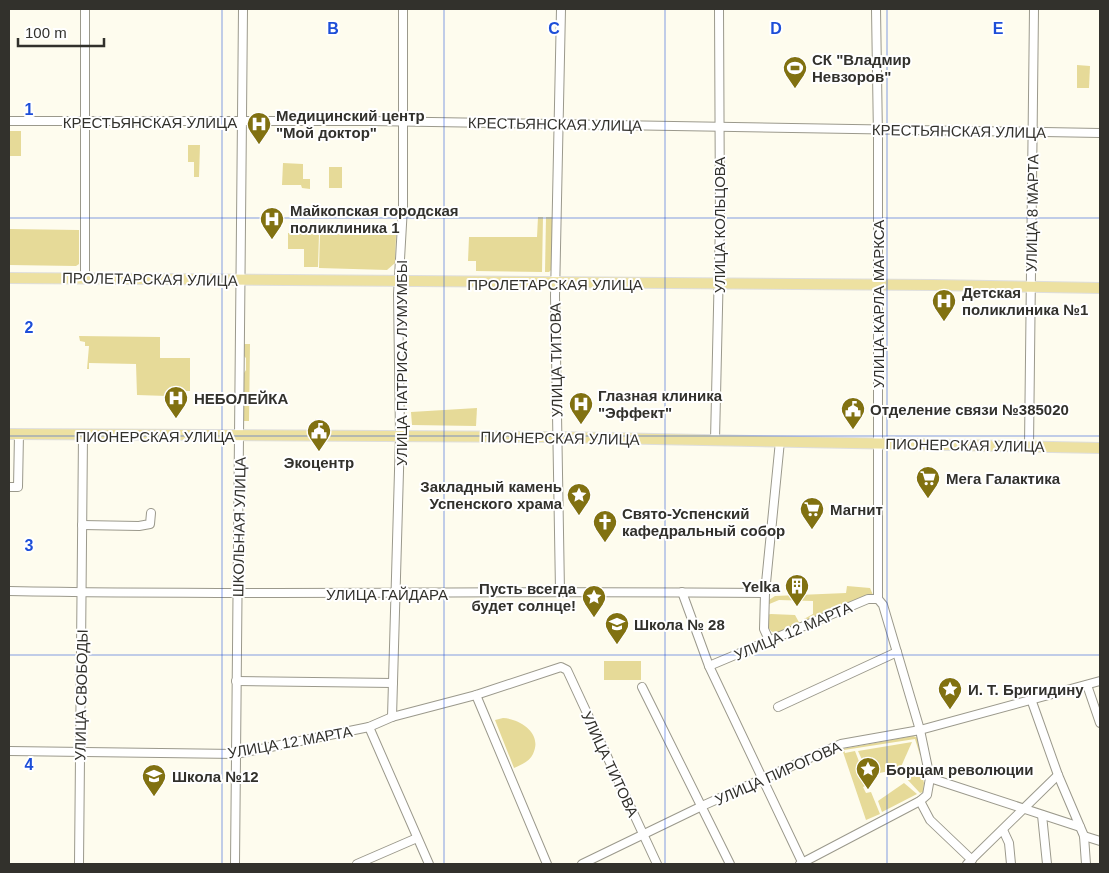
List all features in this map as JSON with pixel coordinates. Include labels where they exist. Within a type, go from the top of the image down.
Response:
[{"type":"main road","name":"ПРОЛЕТАРСКАЯ УЛИЦА","points":[[9,278],[1100,288]]},
{"type":"main road","name":"ПИОНЕРСКАЯ УЛИЦА","points":[[14,434],[557,437],[1100,448]]},
{"type":"street","points":[[85,9],[85,278]]},
{"type":"street","name":"ШКОЛЬНАЯ УЛИЦА","points":[[235,864],[243,9]]},
{"type":"street","name":"УЛИЦА ПАТРИСА ЛУМУМБЫ","points":[[392,717],[400,436],[398,294],[401,282],[403,9]]},
{"type":"street","name":"УЛИЦА ТИТОВА","points":[[560,590],[555,284],[561,9]]},
{"type":"street","name":"УЛИЦА КОЛЬЦОВА","points":[[715,440],[718,285],[718,9]]},
{"type":"street","name":"УЛИЦА КАРЛА МАРКСА","points":[[876,9],[878,129],[878,599]]},
{"type":"street","name":"УЛИЦА 8 МАРТА","points":[[1029,446],[1034,9]]},
{"type":"street","name":"КРЕСТЬЯНСКАЯ УЛИЦА","points":[[9,121],[719,125],[1100,133]]},
{"type":"street","name":"ПИОНЕРСКАЯ УЛИЦА","points":[[9,487],[18,487],[14,434]]},
{"type":"street","name":"УЛИЦА СВОБОДЫ","points":[[79,864],[83,435]]},
{"type":"street","points":[[770,642],[764,629],[765,593],[780,441]]},
{"type":"street","points":[[82,525],[139,526],[150,524],[151,513]]},
{"type":"street","name":"УЛИЦА ГАЙДАРА","points":[[9,591],[238,595],[560,590],[765,593]]},
{"type":"street","points":[[682,592],[709,666],[802,864],[920,802],[927,795],[930,778],[920,730],[883,605],[878,599]]},
{"type":"street","name":"УЛИЦА 12 МАРТА","points":[[709,666],[770,642],[868,599],[878,599]]},
{"type":"street","points":[[778,707],[897,652]]},
{"type":"street","name":"УЛИЦА ТИТОВА","points":[[561,667],[567,670],[658,864]]},
{"type":"street","name":"УЛИЦА 12 МАРТА","points":[[9,751],[236,754],[369,727],[392,717],[476,695],[561,667]]},
{"type":"street","points":[[236,681],[393,683]]},
{"type":"street","name":"УЛИЦА ПИРОГОВА","points":[[582,864],[702,806],[841,744],[920,730],[1100,681]]},
{"type":"street","points":[[1087,685],[1100,723]]},
{"type":"street","points":[[642,687],[730,864]]},
{"type":"street","points":[[476,695],[547,864]]},
{"type":"street","points":[[1031,700],[1058,774],[1084,836],[1086,864]]},
{"type":"street","points":[[369,727],[429,864]]},
{"type":"street","points":[[920,802],[930,820],[969,862],[1058,774]]},
{"type":"street","points":[[930,778],[1080,827]]},
{"type":"street","points":[[1042,815],[1047,864]]},
{"type":"street","points":[[1003,830],[1008,843],[1011,864]]},
{"type":"street","points":[[1084,836],[1100,841]]},
{"type":"street","points":[[357,864],[417,838]]},
{"type":"shaded area","points":[[1077,65],[1090,66],[1089,88],[1077,88]]},
{"type":"shaded area","points":[[9,131],[21,131],[21,156],[9,156]]},
{"type":"shaded area","points":[[188,145],[200,145],[199,177],[194,177],[194,162],[188,162]]},
{"type":"shaded area","points":[[283,163],[303,164],[303,179],[310,179],[310,189],[302,188],[301,185],[282,185]]},
{"type":"shaded area","points":[[329,167],[342,167],[342,188],[329,188]]},
{"type":"shaded area","points":[[538,217],[543,217],[542,272],[476,271],[476,261],[468,261],[469,237],[537,237]]},
{"type":"shaded area","points":[[546,217],[553,217],[552,269],[549,272],[545,272]]},
{"type":"shaded area","points":[[9,229],[79,230],[79,264],[76,266],[9,265]]},
{"type":"shaded area","points":[[288,233],[319,234],[318,267],[304,267],[304,249],[288,249]]},
{"type":"shaded area","points":[[320,234],[396,235],[395,263],[387,270],[319,268]]},
{"type":"shaded area","points":[[79,336],[160,337],[160,358],[190,358],[190,391],[167,391],[167,396],[137,395],[136,364],[89,363],[89,369],[87,369],[89,346],[85,346],[85,342],[80,341]]},
{"type":"shaded area","points":[[244,344],[250,344],[249,421],[244,421],[244,373],[246,370],[246,358],[243,355]]},
{"type":"shaded area","points":[[477,408],[476,426],[412,425],[411,412]]},
{"type":"shaded area","points":[[847,586],[870,588],[873,595],[806,623],[804,619],[813,614],[813,601],[779,600],[767,605],[769,600],[775,596],[846,593]]},
{"type":"shaded area","points":[[766,615],[795,615],[801,626],[783,633],[773,632],[767,624]]},
{"type":"shaded area","points":[[604,661],[641,661],[641,680],[604,680]]},
{"type":"shaded area","points":[[503,718],[523,724],[528,728],[535,740],[533,754],[530,759],[514,768],[495,720]]},
{"type":"shaded area","points":[[913,736],[919,738],[920,755],[915,739],[844,750],[845,753],[855,751],[868,785],[863,787],[866,793],[871,792],[880,814],[866,820],[842,749]]},
{"type":"shaded area","points":[[912,742],[900,769],[869,775],[858,751]]},
{"type":"shaded area","points":[[921,771],[924,783],[923,792],[920,793],[905,777]]},
{"type":"shaded area","points":[[904,783],[917,794],[882,812],[878,801]]},
{"type":"place","name":"СК \"Владмир Невзоров\"","points":[[795,89]]},
{"type":"place","name":"Медицинский центр \"Мой доктор\"","points":[[259,145]]},
{"type":"place","name":"Майкопская городская поликлиника 1","points":[[272,240]]},
{"type":"place","name":"Детская поликлиника №1","points":[[944,322]]},
{"type":"place","name":"НЕБОЛЕЙКА","points":[[176,419]]},
{"type":"place","name":"Глазная клиника \"Эффект\"","points":[[581,425]]},
{"type":"place","name":"Отделение связи №385020","points":[[853,430]]},
{"type":"place","name":"Экоцентр","points":[[319,452]]},
{"type":"place","name":"Мега Галактика","points":[[928,499]]},
{"type":"place","name":"Закладный камень Успенского храма","points":[[579,516]]},
{"type":"place","name":"Магнит","points":[[812,530]]},
{"type":"place","name":"Свято-Успенский кафедральный собор","points":[[605,543]]},
{"type":"place","name":"Yelka","points":[[797,607]]},
{"type":"place","name":"Пусть всегда будет солнце!","points":[[594,618]]},
{"type":"place","name":"Школа № 28","points":[[617,645]]},
{"type":"place","name":"И. Т. Бригидину","points":[[950,710]]},
{"type":"place","name":"Борцам революции","points":[[868,790]]},
{"type":"place","name":"Школа №12","points":[[154,797]]}]
